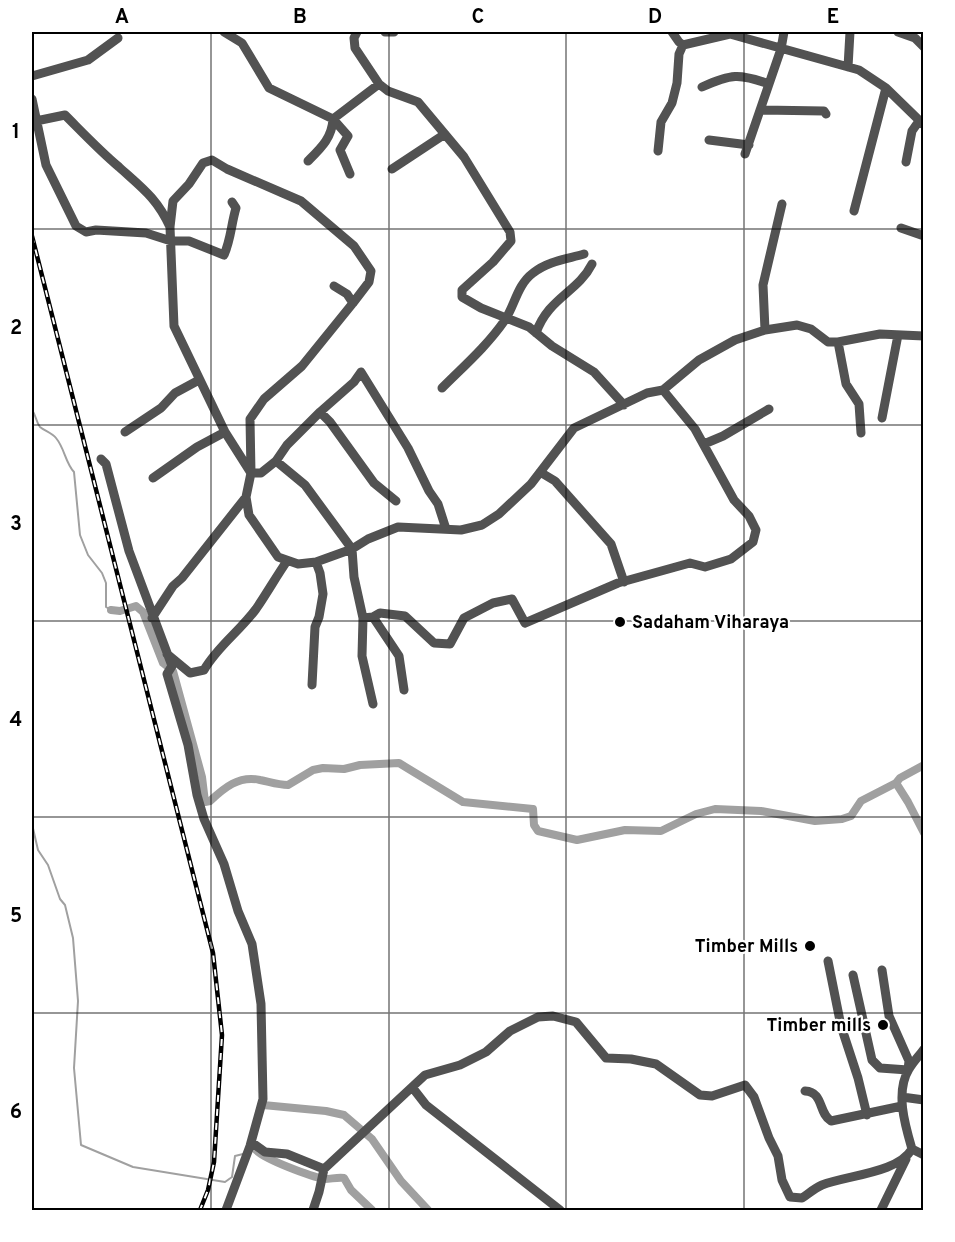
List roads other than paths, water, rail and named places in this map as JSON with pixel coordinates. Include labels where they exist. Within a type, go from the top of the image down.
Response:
[{"type":"street","points":[[224,32],[242,43],[269,88],[333,119],[348,136],[340,150],[351,174]]},
{"type":"street","points":[[357,32],[354,38],[355,48],[379,84],[388,91],[418,102],[464,157],[510,232],[511,241],[493,262],[462,290],[462,297],[481,308],[529,327],[552,346],[594,372],[624,405]]},
{"type":"street","points":[[385,32],[394,32]]},
{"type":"street","points":[[672,32],[683,45]]},
{"type":"street","points":[[709,140],[747,150],[781,49],[784,32]]},
{"type":"street","points":[[848,67],[850,32]]},
{"type":"street","points":[[897,32],[915,38],[924,47]]},
{"type":"street","points":[[658,152],[661,122],[672,103],[677,83],[678,54],[683,45],[730,34],[859,70],[886,88],[921,123],[912,131],[906,162]]},
{"type":"street","points":[[32,76],[88,60],[118,38]]},
{"type":"street","points":[[702,87],[727,76],[752,77],[769,84]]},
{"type":"street","points":[[308,161],[325,144],[332,130],[333,119],[379,84]]},
{"type":"street","points":[[854,211],[886,88]]},
{"type":"street","points":[[32,99],[46,165],[76,226],[86,232],[96,230],[146,233],[171,241],[189,241],[224,255],[232,238],[232,222],[236,208],[232,202]]},
{"type":"street","points":[[760,110],[824,111],[826,114]]},
{"type":"street","points":[[36,121],[65,115],[118,167],[144,187],[161,208],[170,227]]},
{"type":"street","points":[[392,169],[445,134]]},
{"type":"street","points":[[250,473],[225,432],[174,326],[170,227],[173,201],[203,164],[212,160],[227,169],[301,201],[354,246],[371,270],[369,282],[302,366],[264,399],[250,419],[250,473],[246,497],[249,515],[278,557],[298,564],[316,562],[352,549],[368,539],[398,527],[461,530],[482,525],[499,514],[531,484],[574,428],[647,393],[663,390],[699,360],[735,340],[765,330],[796,325],[811,329],[828,342],[880,334],[924,336]]},
{"type":"street","points":[[765,330],[763,285],[782,204]]},
{"type":"street","points":[[901,228],[924,236]]},
{"type":"street","points":[[442,388],[484,346],[506,318],[519,288],[532,273],[550,263],[584,254]]},
{"type":"street","points":[[536,333],[541,319],[556,300],[587,274],[592,264]]},
{"type":"street","points":[[334,286],[347,294],[353,303]]},
{"type":"street","points":[[882,418],[898,335]]},
{"type":"street","points":[[838,342],[846,384],[859,404],[861,433]]},
{"type":"street","points":[[250,473],[261,473],[276,461],[287,445],[354,382],[361,372],[408,448],[438,504],[446,529]]},
{"type":"street","points":[[124,432],[160,408],[175,393],[199,380]]},
{"type":"street","points":[[368,618],[380,613],[405,616],[434,643],[450,644],[464,618],[493,603],[512,599],[525,623],[621,582],[690,563],[705,567],[731,559],[753,542],[756,530],[749,516],[734,500],[695,429],[663,390]]},
{"type":"street","points":[[704,444],[723,436],[769,409]]},
{"type":"street","points":[[320,412],[330,422],[374,483],[396,501]]},
{"type":"street","points":[[153,478],[197,447],[225,432]]},
{"type":"street","points":[[101,459],[106,464],[129,551],[166,654],[204,819],[224,864],[238,911],[252,944],[261,1004],[263,1100],[246,1159],[226,1210]]},
{"type":"street","points":[[276,461],[305,485],[352,549],[354,577],[368,618],[399,656],[404,690]]},
{"type":"street","points":[[540,471],[555,481],[611,544],[621,582]]},
{"type":"street","points":[[152,618],[173,586],[182,578],[246,497]]},
{"type":"street","points":[[166,654],[190,673],[204,670],[213,655],[255,609],[287,561]]},
{"type":"street","points":[[312,685],[315,627],[323,594],[316,562]]},
{"type":"street","points":[[368,618],[362,656],[373,704]]},
{"type":"street","points":[[828,961],[840,1026],[858,1078],[867,1115]]},
{"type":"street","points":[[882,970],[889,1016],[909,1061],[902,1101],[903,1116],[912,1149],[885,1209]]},
{"type":"street","points":[[853,975],[872,1060],[880,1068],[908,1070]]},
{"type":"street","points":[[313,1210],[324,1168],[425,1075],[460,1065],[486,1052],[510,1030],[538,1017],[552,1016],[576,1022],[606,1058],[632,1059],[656,1064],[700,1095],[712,1096],[745,1085],[754,1097],[768,1138],[778,1156],[782,1180],[790,1197],[802,1198],[821,1185],[855,1177],[906,1159]]},
{"type":"street","points":[[908,1070],[924,1049]]},
{"type":"street","points":[[412,1087],[426,1105],[560,1210]]},
{"type":"street","points":[[805,1091],[812,1091],[818,1096],[826,1118],[831,1121],[867,1115],[902,1101],[924,1100]]},
{"type":"street","points":[[251,1144],[265,1152],[287,1154],[324,1168]]},
{"type":"street","points":[[912,1149],[924,1155]]},
{"type":"waterway","points":[[32,410],[40,427],[59,442],[74,472],[80,535],[88,555],[102,573],[106,583],[106,607],[111,610]]},
{"type":"waterway","points":[[111,610],[120,611],[136,606],[143,612],[163,663],[173,671],[202,777],[205,802],[210,801],[232,784],[245,779],[288,785],[313,770],[323,768],[344,769],[360,765],[399,763],[463,802],[533,809],[534,825],[538,831],[577,840],[625,830],[661,831],[696,814],[715,809],[761,811],[815,821],[842,819],[851,816],[861,801],[896,783],[924,833]]},
{"type":"waterway","points":[[896,783],[900,778],[924,765]]},
{"type":"waterway","points":[[32,824],[38,850],[48,865],[60,899],[65,905],[73,938],[78,1001],[74,1068],[81,1145],[133,1167],[225,1182],[232,1177],[235,1156],[243,1154]]},
{"type":"waterway","points":[[263,1105],[344,1115],[372,1139],[401,1181],[428,1210]]},
{"type":"waterway","points":[[255,1149],[277,1162],[310,1175],[325,1179],[344,1178],[351,1190],[372,1210]]},
{"type":"railway","points":[[32,236],[213,953],[222,1035],[214,1162],[208,1190],[200,1210]]},
{"type":"place","name":"Sadaham Viharaya","points":[[620,622]]},
{"type":"place","name":"Timber Mills","points":[[810,946]]},
{"type":"place","name":"Timber mills","points":[[883,1025]]}]
